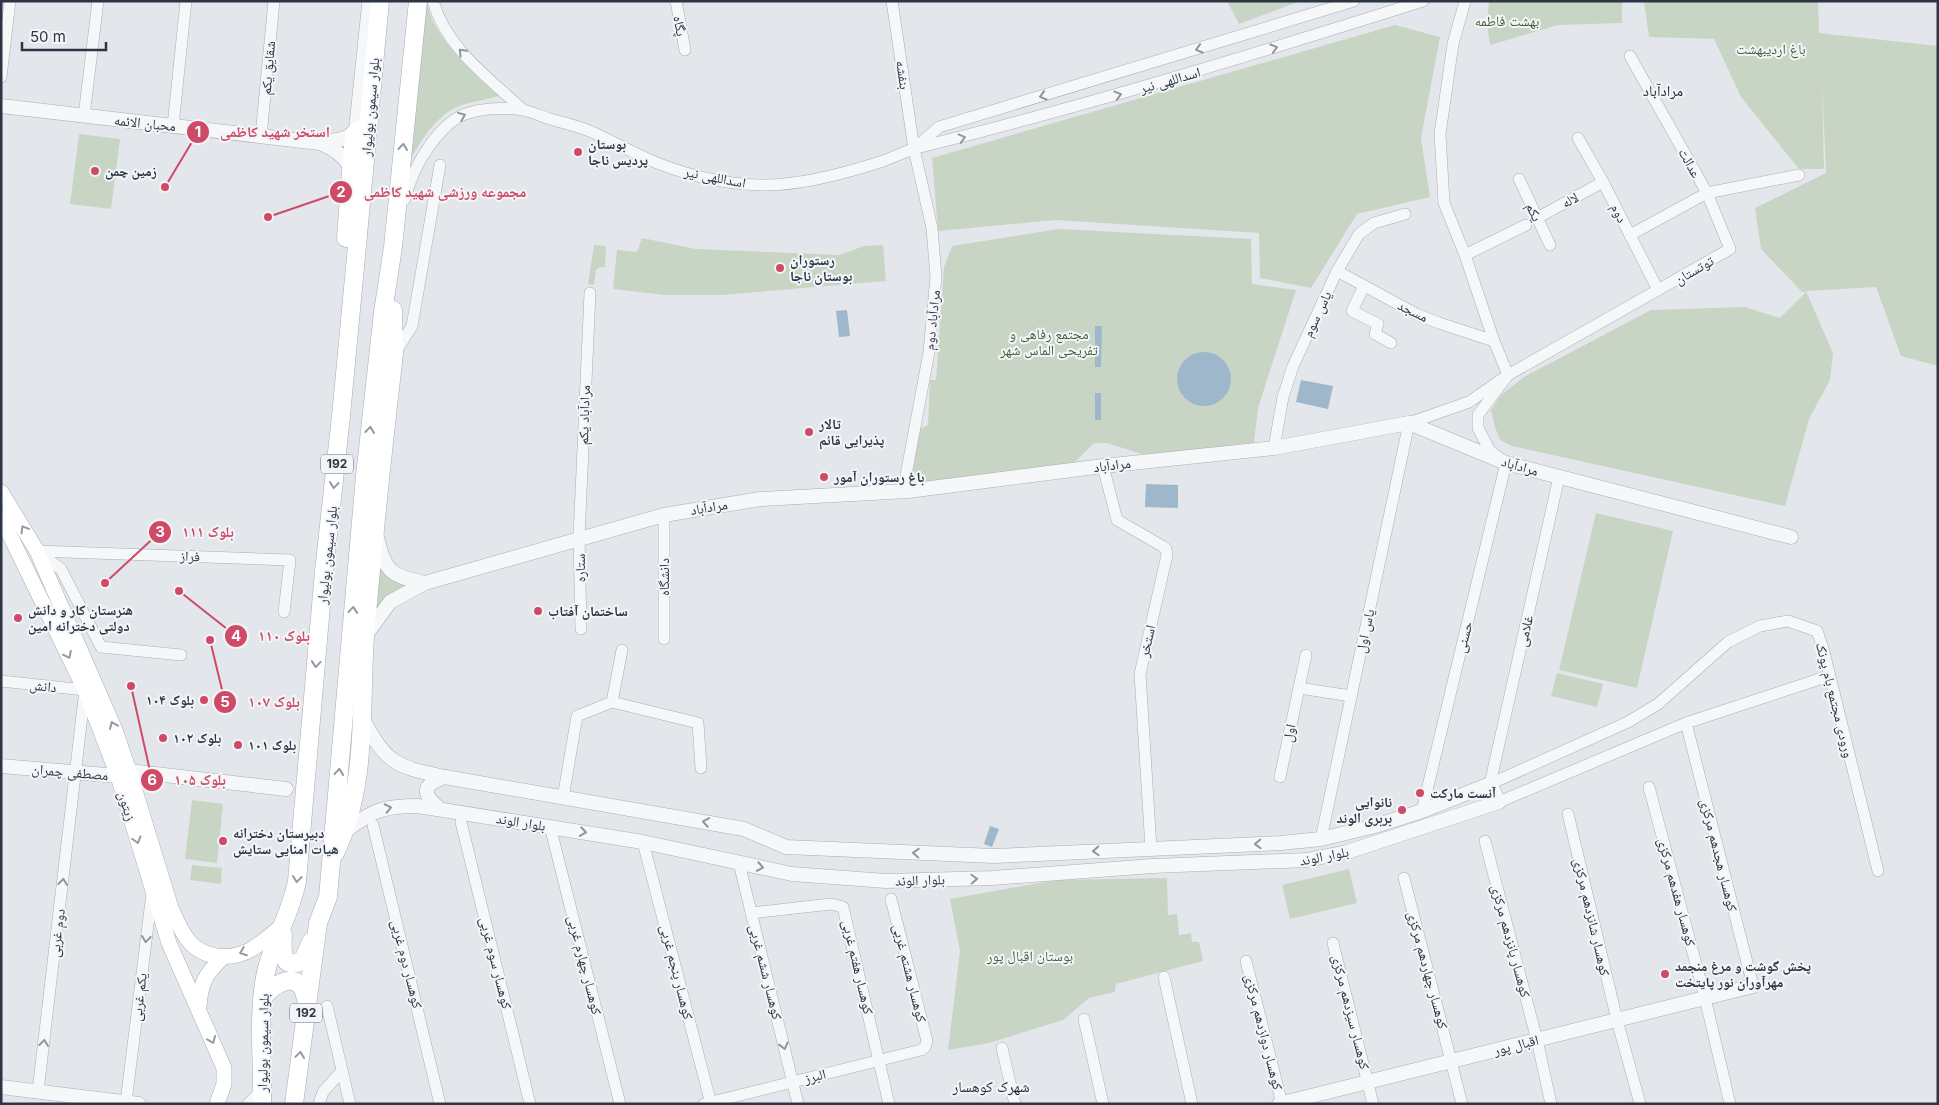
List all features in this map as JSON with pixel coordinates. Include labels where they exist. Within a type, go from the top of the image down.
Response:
[{"type":"main road","name":"بلوار سیمون بولیوار","points":[[258,1100],[261,1023],[266,972],[295,895],[297,881],[324,571],[341,416],[380,1]]},
{"type":"main road","name":"192","points":[[294,1104],[318,923],[328,897],[366,468],[393,247],[418,1]]},
{"type":"main road","points":[[341,416],[336,356],[354,134],[369,124]]},
{"type":"main road","points":[[331,863],[346,831],[358,781],[366,635],[394,354],[393,247]]},
{"type":"main road","name":"زیتون","points":[[1,492],[37,551],[115,730],[152,891],[169,943],[224,1068],[224,1084],[217,1104]]},
{"type":"main road","name":"زیتون","points":[[1,517],[124,774],[178,925],[188,941],[203,952],[222,958]]},
{"type":"main road","points":[[284,925],[282,953],[287,960],[295,963],[304,960],[318,923]]},
{"type":"main road","points":[[198,1008],[200,989],[204,978],[222,958],[238,955],[252,949],[284,925]]},
{"type":"main road","points":[[264,996],[272,986],[281,982],[297,983],[302,988],[307,1006]]},
{"type":"street","points":[[1,77],[10,1]]},
{"type":"street","points":[[84,116],[98,1]]},
{"type":"street","points":[[173,126],[186,1]]},
{"type":"street","name":"شقایق یکم","points":[[261,136],[274,1]]},
{"type":"street","points":[[354,134],[368,1]]},
{"type":"street","name":"اسداللهی نیر","points":[[434,1],[444,28],[457,47],[523,110]]},
{"type":"street","name":"پگاه","points":[[676,1],[684,50]]},
{"type":"street","name":"بنفشه","points":[[892,1],[914,149]]},
{"type":"street","name":"اسداللهی نیر","points":[[914,149],[939,127],[1354,1]]},
{"type":"street","name":"اسداللهی نیر","points":[[393,247],[410,177],[423,154],[444,127],[473,112],[500,109],[523,110],[588,130],[674,169],[722,182],[741,184],[781,183],[841,173],[914,149],[941,144],[1099,100],[1242,58],[1423,1]]},
{"type":"street","points":[[1465,1],[1453,44],[1440,134],[1444,203],[1465,254],[1494,341],[1508,375]]},
{"type":"street","name":"عدالت","points":[[1630,56],[1707,193],[1630,235]]},
{"type":"street","name":"محبان الائمه","points":[[1,106],[320,143],[342,139],[354,134]]},
{"type":"street","name":"دوم","points":[[1578,138],[1603,182],[1658,290]]},
{"type":"street","name":"محبان الائمه","points":[[320,143],[338,152],[347,161],[351,169]]},
{"type":"street","name":"مرادآباد دوم","points":[[903,491],[929,352],[936,277],[932,228],[914,149]]},
{"type":"street","points":[[394,354],[412,326],[440,165]]},
{"type":"street","points":[[1707,193],[1799,175]]},
{"type":"street","name":"یکم","points":[[1519,179],[1550,245]]},
{"type":"street","name":"لاله","points":[[1537,218],[1603,182]]},
{"type":"street","name":"توتستان","points":[[1508,375],[1730,249],[1707,193]]},
{"type":"street","name":"یاس سوم","points":[[1274,448],[1283,397],[1292,366],[1336,271],[1359,234],[1374,223],[1405,214]]},
{"type":"street","points":[[1465,254],[1526,224]]},
{"type":"street","name":"مسجد","points":[[1336,271],[1432,320],[1494,341]]},
{"type":"street","points":[[1364,286],[1352,311],[1378,324],[1375,334],[1391,343]]},
{"type":"street","name":"مرادآباد یکم","points":[[579,538],[590,293]]},
{"type":"street","points":[[1409,423],[1468,402],[1508,375]]},
{"type":"street","points":[[1506,463],[1490,451],[1478,428],[1478,415],[1508,375]]},
{"type":"street","name":"مرادآباد","points":[[366,635],[390,602],[425,583],[664,515],[760,499],[903,491],[1103,466],[1274,448],[1409,423],[1506,463],[1791,536]]},
{"type":"street","name":"یاس اول","points":[[1321,839],[1409,423]]},
{"type":"street","name":"حسنی","points":[[1422,811],[1506,463]]},
{"type":"street","name":"استخر","points":[[1103,466],[1117,520],[1162,546],[1166,549],[1167,555],[1140,674],[1151,848]]},
{"type":"street","name":"غلامی","points":[[1490,784],[1559,477]]},
{"type":"street","name":"دانشگاه","points":[[664,515],[664,639]]},
{"type":"street","points":[[375,531],[382,556],[390,570],[399,577],[425,583]]},
{"type":"street","name":"ستاره","points":[[579,538],[581,629]]},
{"type":"street","points":[[37,551],[61,569],[100,647],[181,655]]},
{"type":"street","name":"فراز","points":[[37,551],[290,560],[284,612]]},
{"type":"street","name":"ورودی مجتمع بام پونک","points":[[1490,784],[1628,722],[1658,704],[1728,642],[1760,626],[1788,621],[1817,631],[1830,676],[1878,871]]},
{"type":"street","points":[[612,702],[622,650]]},
{"type":"street","name":"اول","points":[[1280,777],[1306,655]]},
{"type":"street","points":[[1490,784],[1499,802],[1686,723],[1830,676]]},
{"type":"street","name":"دانش","points":[[1,681],[85,690]]},
{"type":"street","points":[[1299,688],[1351,696]]},
{"type":"street","name":"دوم غربی","points":[[38,1091],[85,690]]},
{"type":"street","points":[[563,798],[577,716],[612,702],[698,723],[701,768]]},
{"type":"street","name":"بلوار الوند","points":[[361,716],[375,742],[387,756],[398,764],[411,769],[445,777],[744,829],[786,847],[994,856],[1281,843],[1321,839],[1375,826],[1422,811],[1490,784]]},
{"type":"street","name":"کوهسار هجدهم مرکزی","points":[[1686,723],[1753,986]]},
{"type":"street","name":"مصطفی چمران","points":[[1,766],[76,774],[124,774],[286,789]]},
{"type":"street","points":[[440,808],[428,798],[426,793],[427,787],[434,781],[445,777]]},
{"type":"street","name":"کوهسار هفدهم مرکزی","points":[[1649,786],[1706,998],[1730,1104]]},
{"type":"street","name":"بلوار الوند","points":[[346,831],[364,816],[387,808],[400,806],[440,808],[643,842],[792,874],[886,882],[992,878],[1153,866],[1282,863],[1307,860],[1348,852],[1499,802]]},
{"type":"street","name":"کوهسار شانزدهم مرکزی","points":[[1568,814],[1617,1020],[1640,1104]]},
{"type":"street","name":"کوهسار سوم غربی","points":[[461,822],[530,1104]]},
{"type":"street","name":"کوهسار دوم غربی","points":[[373,825],[440,1104]]},
{"type":"street","name":"کوهسار چهارم غربی","points":[[550,826],[620,1104]]},
{"type":"street","name":"کوهسار پانزدهم مرکزی","points":[[1485,841],[1537,1040],[1551,1104]]},
{"type":"street","name":"کوهسار پنجم غربی","points":[[643,842],[709,1103]]},
{"type":"street","points":[[1281,843],[1282,863]]},
{"type":"street","name":"کوهسار ششم غربی","points":[[739,863],[798,1104]]},
{"type":"street","name":"کوهسار چهاردهم مرکزی","points":[[1404,878],[1462,1104]]},
{"type":"street","name":"یکم غربی","points":[[132,1103],[152,891]]},
{"type":"street","name":"کوهسار هشتم غربی","points":[[891,899],[927,1041],[925,1047]]},
{"type":"street","name":"کوهسار هفتم غربی","points":[[751,913],[831,904],[843,907],[880,1060]]},
{"type":"street","name":"کوهسار سیزدهم مرکزی","points":[[1333,942],[1373,1104]]},
{"type":"street","name":"کوهسار دوازدهم مرکزی","points":[[1246,961],[1281,1104]]},
{"type":"street","points":[[1164,977],[1192,1104]]},
{"type":"street","name":"اقبال پور","points":[[1281,1104],[1753,986]]},
{"type":"street","points":[[327,1006],[350,1104]]},
{"type":"street","points":[[1084,1019],[1103,1104]]},
{"type":"street","name":"البرز","points":[[709,1103],[921,1050],[925,1047]]},
{"type":"street","points":[[1002,1048],[1015,1104]]},
{"type":"street","points":[[880,1060],[889,1104]]},
{"type":"street","points":[[318,1104],[323,1092],[342,1071]]},
{"type":"street","points":[[1,1087],[132,1103]]},
{"type":"green space","points":[[423,1],[427,1],[430,15],[445,41],[467,66],[500,96],[462,105],[444,115],[429,131],[406,167]]},
{"type":"green space","points":[[1227,1],[1301,1],[1239,24]]},
{"type":"green space","name":"بهشت فاطمه","points":[[1489,1],[1622,1],[1622,23],[1558,25],[1490,45],[1487,25]]},
{"type":"green space","name":"باغ اردیبهشت","points":[[1644,1],[1818,1],[1819,33],[1938,46],[1938,366],[1901,356],[1876,287],[1806,291],[1833,353],[1830,380],[1809,419],[1785,506],[1512,446],[1500,440],[1495,427],[1491,410],[1501,395],[1524,377],[1651,310],[1745,307],[1780,318],[1806,292],[1802,292],[1761,249],[1755,208],[1826,173],[1822,83],[1824,169],[1799,169],[1741,97],[1714,39],[1649,37]]},
{"type":"green space","points":[[1395,25],[1440,37],[1421,138],[1430,197],[1357,214],[1311,288],[1260,278],[1259,233],[1056,220],[938,231],[932,158]]},
{"type":"green space","name":"زمین چمن","points":[[79,134],[120,139],[111,209],[70,204]]},
{"type":"green space","name":"مجتمع رفاهی و تفریحی الماس شهر","points":[[1059,229],[1251,239],[1252,284],[1296,290],[1258,408],[1253,451],[1154,458],[1107,443],[1094,443],[1072,465],[922,482],[913,471],[920,429],[928,425],[930,380],[936,380],[944,267],[952,246]]},
{"type":"green space","points":[[642,238],[696,249],[839,255],[864,246],[883,245],[886,281],[722,295],[665,295],[613,289],[617,250],[637,252]]},
{"type":"green space","points":[[594,245],[606,246],[605,267],[600,267],[596,270],[594,285],[588,284]]},
{"type":"green space","points":[[1596,513],[1673,531],[1637,688],[1559,670]]},
{"type":"green space","points":[[377,559],[409,586],[373,615]]},
{"type":"green space","points":[[1557,673],[1603,684],[1597,707],[1551,696]]},
{"type":"green space","points":[[192,800],[223,804],[217,863],[185,859]]},
{"type":"green space","points":[[192,865],[222,868],[221,884],[190,880]]},
{"type":"green space","points":[[1349,869],[1357,903],[1290,919],[1282,885]]},
{"type":"green space","name":"بوستان اقبال پور","points":[[1167,878],[1168,915],[1177,914],[1179,935],[1191,933],[1192,942],[1199,942],[1203,961],[1116,984],[1115,992],[1089,998],[1063,1020],[989,1043],[948,1050],[960,951],[950,899],[1056,880]]},
{"type":"water","points":[[847,310],[850,336],[839,337],[836,311]]},
{"type":"water","points":[[1095,326],[1102,326],[1101,367],[1095,367]]},
{"type":"water","points":[[1204,352],[1214,354],[1223,360],[1229,369],[1231,379],[1229,389],[1223,398],[1214,404],[1204,406],[1194,404],[1185,398],[1179,389],[1177,379],[1179,369],[1185,360],[1194,354]]},
{"type":"water","points":[[1301,380],[1333,386],[1328,409],[1296,402]]},
{"type":"water","points":[[1095,393],[1101,393],[1101,420],[1095,420]]},
{"type":"water","points":[[1146,484],[1178,485],[1178,508],[1145,507]]},
{"type":"water","points":[[990,826],[999,829],[992,847],[984,844]]},
{"type":"place","name":"بوستان پردیس ناجا","points":[[578,152]]},
{"type":"place","name":"زمین چمن","points":[[95,171]]},
{"type":"place","name":"استخر شهید کاظمی","points":[[165,187]]},
{"type":"place","name":"مجموعه ورزشی شهید کاظمی","points":[[268,217]]},
{"type":"place","name":"رستوران بوستان ناجا","points":[[780,268]]},
{"type":"place","name":"تالار پذیرایی قائم","points":[[809,432]]},
{"type":"place","name":"باغ رستوران آمور","points":[[824,477]]},
{"type":"place","name":"بلوک ۱۱۱","points":[[105,583]]},
{"type":"place","name":"بلوک ۱۱۰","points":[[179,591]]},
{"type":"place","name":"ساختمان آفتاب","points":[[538,611]]},
{"type":"place","name":"هنرستان کار و دانش دولتی دخترانه امین","points":[[18,618]]},
{"type":"place","name":"بلوک ۱۰۷","points":[[210,640]]},
{"type":"place","name":"بلوک ۱۰۵","points":[[131,686]]},
{"type":"place","name":"بلوک ۱۰۴","points":[[204,700]]},
{"type":"place","name":"بلوک ۱۰۲","points":[[163,738]]},
{"type":"place","name":"بلوک ۱۰۱","points":[[238,745]]},
{"type":"place","name":"آنست مارکت","points":[[1420,793]]},
{"type":"place","name":"نانوایی بربری الوند","points":[[1402,810]]},
{"type":"place","name":"دبیرستان دخترانه هیات امنایی ستایش","points":[[223,841]]},
{"type":"place","name":"پخش گوشت و مرغ منجمد مهرآوران نور پایتخت","points":[[1665,974]]},
{"type":"district","name":"مرادآباد","points":[[1663,91]]},
{"type":"district","name":"شهرک کوهسار","points":[[991,1087]]}]
